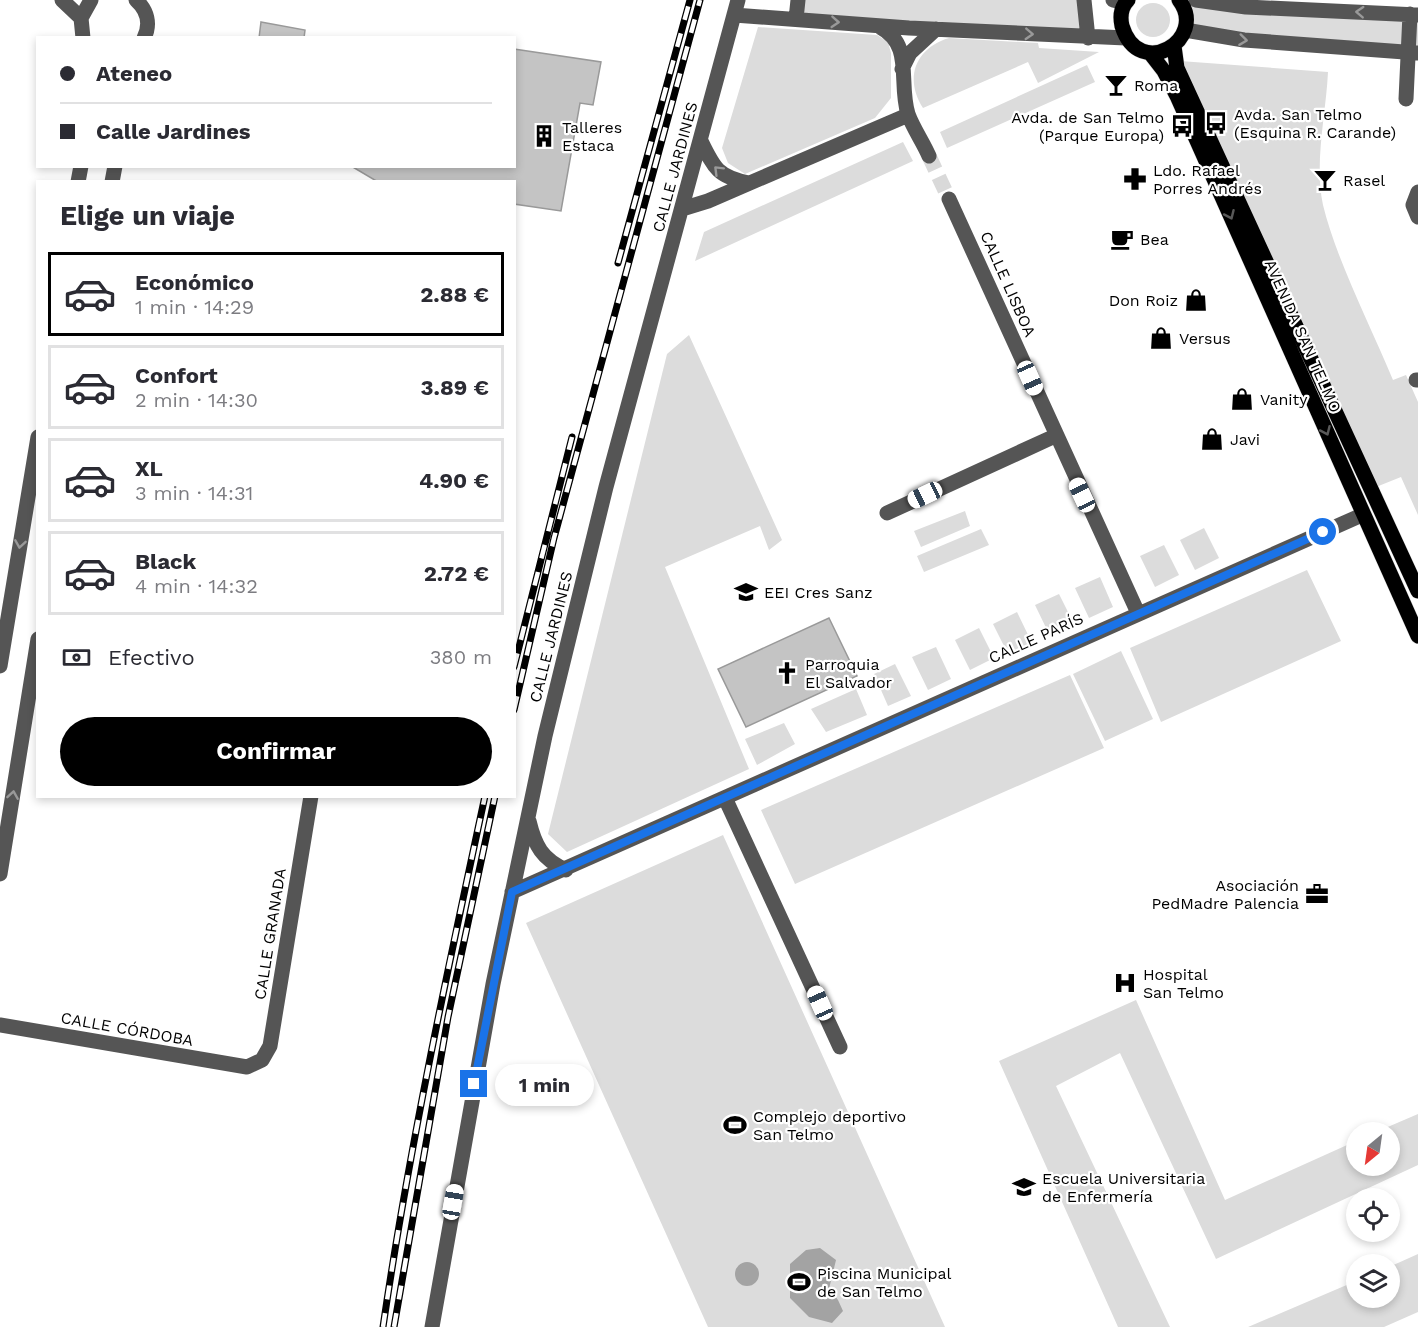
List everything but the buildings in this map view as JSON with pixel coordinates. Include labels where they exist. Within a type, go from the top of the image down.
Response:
[{"type":"main road","points":[[1122,1],[1120,20],[1126,38],[1133,47],[1150,53],[1162,52],[1174,46],[1185,30],[1186,13],[1179,0]]},
{"type":"main road","points":[[1174,46],[1177,68],[1418,591]]},
{"type":"main road","name":"AVENIDA SAN TELMO","points":[[1150,53],[1164,71],[1177,96],[1362,515],[1418,636]]},
{"type":"main road","points":[[1347,438],[1348,450],[1366,495],[1362,515],[1382,531],[1418,611]]},
{"type":"street","points":[[62,0],[81,18]]},
{"type":"street","points":[[83,36],[81,18],[91,0]]},
{"type":"street","points":[[796,19],[798,0]]},
{"type":"street","points":[[1084,0],[1088,38]]},
{"type":"street","points":[[1196,0],[1246,7],[1414,15],[1406,99]]},
{"type":"street","points":[[142,1],[148,25],[145,36]]},
{"type":"street","points":[[736,8],[796,19],[878,26],[1088,38],[1126,38]]},
{"type":"street","name":"CALLE JARDINES","points":[[432,1327],[474,1084],[528,816],[606,487],[736,8]]},
{"type":"street","points":[[878,26],[893,34],[901,49],[908,115],[929,156]]},
{"type":"street","points":[[902,69],[910,53],[936,29]]},
{"type":"street","points":[[1185,30],[1244,40],[1412,52]]},
{"type":"street","points":[[682,209],[908,115]]},
{"type":"street","points":[[701,141],[712,164],[722,175],[749,183]]},
{"type":"street","points":[[1418,192],[1413,205],[1418,217]]},
{"type":"street","name":"CALLE LISBOA","points":[[949,199],[1055,436],[1138,613]]},
{"type":"street","points":[[887,513],[1055,436]]},
{"type":"street","points":[[0,666],[33,487],[36,457]]},
{"type":"street","name":"CALLE PARÍS","points":[[512,892],[1362,515]]},
{"type":"street","points":[[0,874],[36,651]]},
{"type":"street","name":"CALLE GRANADA","points":[[248,1068],[262,1060],[270,1046],[311,798]]},
{"type":"street","points":[[725,798],[840,1047]]},
{"type":"street","points":[[528,816],[534,842],[542,855],[566,870]]},
{"type":"street","name":"CALLE CÓRDOBA","points":[[0,1025],[248,1068]]},
{"type":"shaded area","points":[[798,0],[1084,0],[1088,38],[796,19]]},
{"type":"shaded area","points":[[1179,0],[1418,15],[1418,53],[1185,30]]},
{"type":"shaded area","points":[[1153,3],[1165,8],[1170,20],[1165,32],[1153,37],[1141,32],[1136,20],[1141,8]]},
{"type":"shaded area","points":[[758,27],[877,35],[888,42],[891,53],[891,98],[875,118],[745,174],[728,163],[722,148]]},
{"type":"shaded area","points":[[949,38],[1038,43],[1039,48],[1099,52],[1038,83],[1028,62],[923,108],[914,86],[916,66],[928,49]]},
{"type":"shaded area","points":[[1180,61],[1328,72],[1320,156],[1323,205],[1336,248],[1393,380],[1406,375],[1418,402],[1418,515],[1401,477],[1376,487]]},
{"type":"shaded area","points":[[1087,65],[1095,82],[947,148],[940,132]]},
{"type":"shaded area","points":[[903,142],[913,161],[695,261],[704,232]]},
{"type":"shaded area","points":[[689,335],[782,540],[769,550],[760,526],[665,567],[749,769],[567,852],[548,834],[667,354]]},
{"type":"shaded area","points":[[965,511],[970,526],[921,547],[914,531]]},
{"type":"shaded area","points":[[1204,528],[1219,558],[1195,570],[1180,540]]},
{"type":"shaded area","points":[[981,529],[989,545],[924,572],[917,556]]},
{"type":"shaded area","points":[[1164,545],[1179,575],[1155,587],[1140,556]]},
{"type":"shaded area","points":[[1307,570],[1341,641],[1161,722],[1130,648]]},
{"type":"shaded area","points":[[1100,577],[1113,607],[1089,618],[1075,588]]},
{"type":"shaded area","points":[[1059,594],[1074,624],[1050,636],[1035,605]]},
{"type":"shaded area","points":[[1017,612],[1032,643],[1008,654],[993,624]]},
{"type":"shaded area","points":[[979,628],[994,658],[970,670],[955,640]]},
{"type":"shaded area","points":[[936,647],[951,679],[928,690],[912,657]]},
{"type":"shaded area","points":[[1121,651],[1153,719],[1105,741],[1073,674]]},
{"type":"shaded area","points":[[895,664],[911,696],[888,706],[874,674]]},
{"type":"shaded area","points":[[1070,675],[1104,748],[795,884],[761,810]]},
{"type":"shaded area","points":[[856,689],[867,715],[826,732],[811,709]]},
{"type":"shaded area","points":[[784,723],[795,744],[757,765],[745,739]]},
{"type":"shaded area","name":"Complejo deportivo San Telmo","points":[[723,835],[945,1327],[708,1327],[526,923]]},
{"type":"shaded area","points":[[1136,1000],[1225,1200],[1346,1146],[1346,1176],[1394,1176],[1369,1188],[1346,1188],[1346,1199],[1216,1259],[1120,1053],[1056,1086],[1170,1327],[1118,1327],[999,1061]]},
{"type":"shaded area","points":[[1418,1114],[1418,1165],[1400,1173],[1399,1122]]},
{"type":"shaded area","points":[[820,1248],[836,1260],[829,1289],[843,1311],[832,1323],[809,1317],[790,1298],[790,1264],[806,1250]]},
{"type":"shaded area","points":[[1418,1254],[1418,1312],[1384,1327],[1248,1327],[1346,1285],[1346,1308],[1400,1308],[1400,1262]]},
{"type":"shaded area","points":[[747,1262],[752,1263],[758,1269],[758,1279],[752,1285],[747,1286],[742,1285],[736,1279],[735,1274],[736,1269],[742,1263]]},
{"type":"tunnel","points":[[929,156],[949,199]]},
{"type":"railway","points":[[618,263],[690,0]]},
{"type":"railway","points":[[516,701],[554,538],[700,0]]},
{"type":"railway","points":[[516,659],[572,437]]},
{"type":"railway","points":[[383,1327],[417,1127],[485,798]]},
{"type":"railway","points":[[394,1327],[448,1017],[495,798]]},
{"type":"place","name":"Roma","points":[[1116,85]]},
{"type":"place","name":"Avda. San Telmo (Esquina R. Carande)","points":[[1216,123]]},
{"type":"place","name":"Avda. de San Telmo (Parque Europa)","points":[[1182,126]]},
{"type":"place","name":"Talleres Estaca","points":[[544,136]]},
{"type":"place","name":"Ldo. Rafael Porres Andrés","points":[[1135,179]]},
{"type":"place","name":"Rasel","points":[[1325,180]]},
{"type":"place","name":"Bea","points":[[1122,239]]},
{"type":"place","name":"Don Roiz","points":[[1196,300]]},
{"type":"place","name":"Versus","points":[[1161,338]]},
{"type":"place","name":"Vanity","points":[[1242,399]]},
{"type":"place","name":"Javi","points":[[1212,439]]},
{"type":"place","name":"EEI Cres Sanz","points":[[746,592]]},
{"type":"place","name":"Parroquia El Salvador","points":[[787,673]]},
{"type":"place","name":"Asociación PedMadre Palencia","points":[[1317,894]]},
{"type":"place","name":"Hospital San Telmo","points":[[1125,983]]},
{"type":"place","name":"Complejo deportivo San Telmo","points":[[735,1125]]},
{"type":"place","name":"Escuela Universitaria de Enfermería","points":[[1024,1187]]},
{"type":"place","name":"Piscina Municipal de San Telmo","points":[[799,1282]]},
{"type":"route","points":[[474,1084],[512,892],[566,870],[1048,652],[1323,532]]}]
